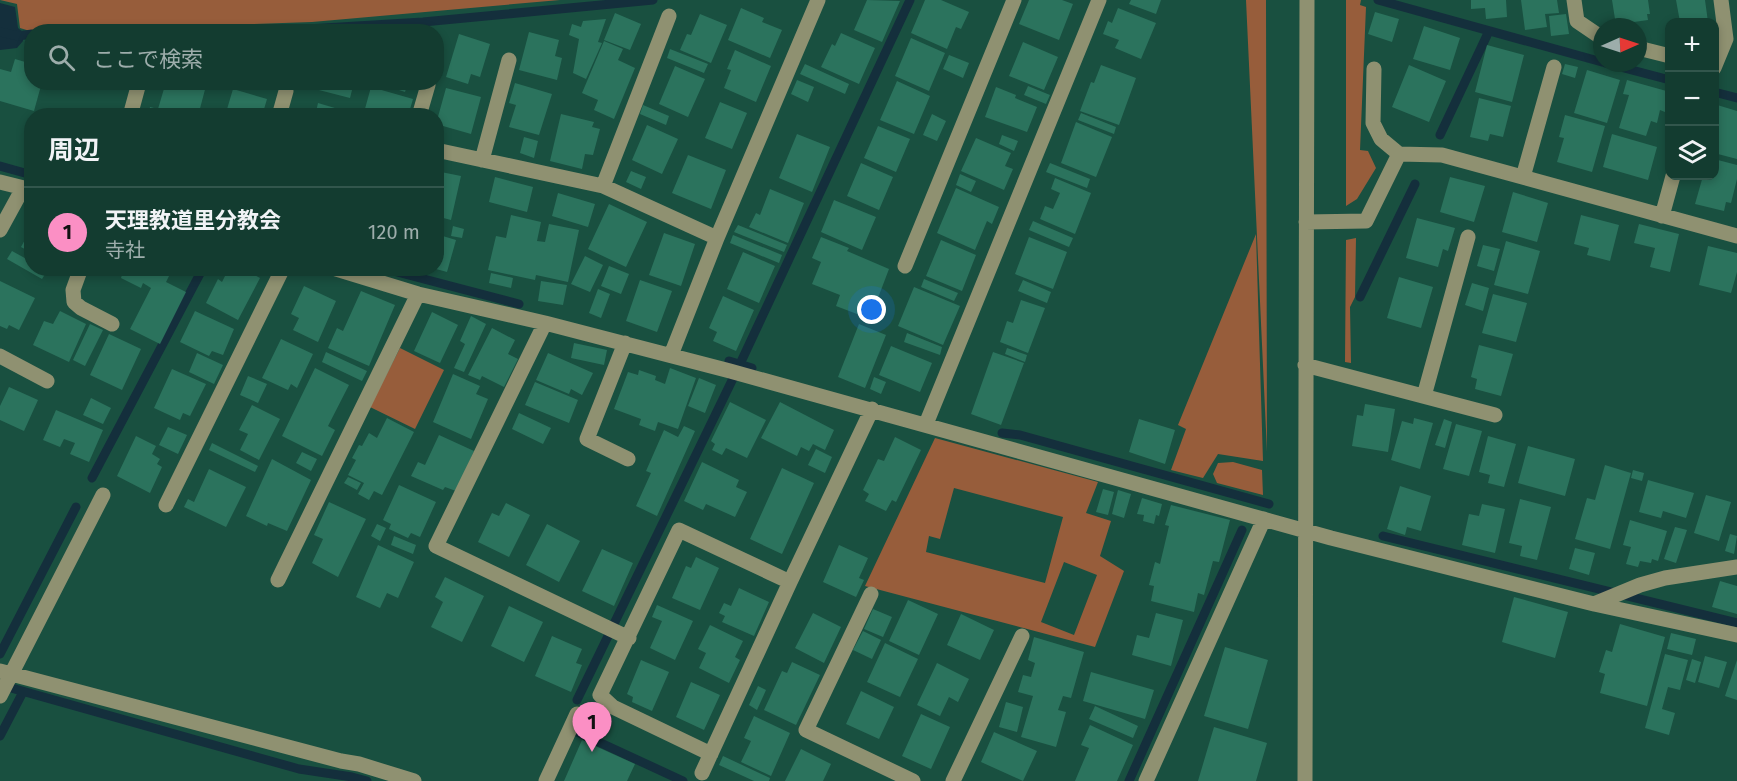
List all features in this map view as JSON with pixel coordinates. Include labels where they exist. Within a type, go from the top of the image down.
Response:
[{"type":"street","points":[[671,355],[717,238],[818,0]]},
{"type":"street","points":[[905,266],[1014,0]]},
{"type":"street","points":[[926,424],[1100,0]]},
{"type":"street","points":[[1305,781],[1307,0]]},
{"type":"street","points":[[1574,0],[1577,21],[1593,32]]},
{"type":"street","points":[[1719,56],[1726,39],[1721,0]]},
{"type":"street","points":[[603,186],[669,16]]},
{"type":"street","points":[[1647,50],[1665,55]]},
{"type":"street","points":[[482,160],[509,60]]},
{"type":"street","points":[[1523,177],[1554,67]]},
{"type":"street","points":[[1374,69],[1373,123],[1381,139],[1399,154],[1442,155],[1737,236]]},
{"type":"street","points":[[132,108],[137,90]]},
{"type":"street","points":[[421,108],[427,90]]},
{"type":"street","points":[[281,108],[286,91]]},
{"type":"street","points":[[444,152],[603,186],[717,238]]},
{"type":"street","points":[[1306,222],[1366,221],[1399,154]]},
{"type":"street","points":[[1662,216],[1672,180]]},
{"type":"street","points":[[0,182],[24,188]]},
{"type":"street","points":[[0,230],[24,194]]},
{"type":"street","points":[[1424,396],[1468,237]]},
{"type":"street","points":[[78,276],[73,290],[74,302],[112,324]]},
{"type":"street","points":[[166,505],[279,276]]},
{"type":"street","points":[[380,276],[418,294],[544,322],[671,355],[1306,531],[1594,604],[1737,635]]},
{"type":"street","points":[[278,580],[418,294]]},
{"type":"street","points":[[544,322],[436,546],[616,631]]},
{"type":"street","points":[[625,343],[587,439],[628,459]]},
{"type":"street","points":[[0,356],[47,381]]},
{"type":"street","points":[[1305,365],[1495,415]]},
{"type":"street","points":[[702,773],[872,409]]},
{"type":"street","points":[[103,495],[4,683],[359,764],[414,781]]},
{"type":"street","points":[[1146,781],[1264,519]]},
{"type":"street","points":[[711,754],[612,707],[600,695],[616,631],[679,530],[790,582]]},
{"type":"street","points":[[1594,604],[1640,585],[1665,578],[1737,567]]},
{"type":"street","points":[[871,594],[806,730],[913,781]]},
{"type":"street","points":[[953,781],[1022,636]]},
{"type":"street","points":[[546,781],[577,714]]},
{"type":"shaded area","points":[[0,0],[560,0],[312,22],[24,24],[24,29],[20,28],[17,4]]},
{"type":"shaded area","points":[[1246,0],[1266,0],[1267,452]]},
{"type":"shaded area","points":[[1346,0],[1361,0],[1360,5],[1366,7],[1360,150],[1368,151],[1376,168],[1357,199],[1346,206]]},
{"type":"shaded area","points":[[1256,234],[1263,461],[1218,454],[1203,478],[1171,470],[1186,429],[1178,425]]},
{"type":"shaded area","points":[[1356,238],[1355,297],[1350,307],[1351,363],[1345,362],[1346,240]]},
{"type":"shaded area","points":[[400,348],[444,370],[415,429],[370,407]]},
{"type":"shaded area","points":[[935,438],[1098,482],[1086,513],[1111,521],[1100,556],[1124,571],[1095,647],[865,586]],"holes":[[[954,488],[1063,517],[1045,583],[926,552],[929,536],[940,539]],[[1064,562],[1097,575],[1074,635],[1041,622]]]},
{"type":"shaded area","points":[[1233,462],[1262,470],[1263,495],[1217,483],[1213,474],[1218,463]]},
{"type":"water","points":[[0,3],[15,7],[18,28],[23,32],[23,41],[17,48],[0,50]]},
{"type":"building","points":[[867,0],[900,1],[882,42],[854,30]]},
{"type":"building","points":[[925,0],[941,0],[969,12],[961,29],[956,27],[947,49],[911,33]]},
{"type":"building","points":[[1029,0],[1062,0],[1073,4],[1059,40],[1019,24]]},
{"type":"building","points":[[1131,0],[1161,0],[1156,14],[1129,4]]},
{"type":"building","points":[[1471,0],[1506,0],[1507,17],[1486,19],[1485,8],[1471,9]]},
{"type":"building","points":[[1521,0],[1557,0],[1559,13],[1545,14],[1547,27],[1525,30]]},
{"type":"building","points":[[1612,0],[1648,0],[1650,14],[1647,14],[1648,20],[1647,18],[1615,18]]},
{"type":"building","points":[[1676,0],[1705,0],[1707,18],[1679,18]]},
{"type":"building","points":[[741,8],[764,18],[762,22],[782,30],[770,58],[728,40]]},
{"type":"building","points":[[1118,8],[1156,23],[1141,59],[1115,48],[1119,40],[1103,34],[1108,21],[1112,23]]},
{"type":"building","points":[[1375,12],[1399,19],[1392,42],[1368,34]]},
{"type":"building","points":[[615,13],[641,24],[630,50],[604,40]]},
{"type":"building","points":[[700,14],[727,25],[711,63],[680,50],[687,34],[691,35]]},
{"type":"building","points":[[1566,14],[1569,34],[1551,36],[1549,16]]},
{"type":"building","points":[[606,19],[598,42],[602,43],[586,79],[573,73],[579,39],[569,35],[572,24],[581,27],[583,21]]},
{"type":"building","points":[[1424,26],[1460,38],[1450,70],[1413,59]]},
{"type":"building","points":[[529,32],[559,40],[555,56],[562,58],[557,80],[519,70]]},
{"type":"building","points":[[841,33],[875,48],[859,84],[821,67],[832,44],[835,46]]},
{"type":"building","points":[[459,34],[490,44],[480,77],[471,74],[468,84],[446,77]]},
{"type":"building","points":[[911,38],[945,53],[929,91],[895,76]]},
{"type":"building","points":[[604,41],[623,49],[618,60],[635,68],[614,119],[594,110],[598,100],[582,93]]},
{"type":"building","points":[[1023,42],[1058,57],[1044,90],[1009,76]]},
{"type":"building","points":[[1487,45],[1524,55],[1512,102],[1475,92]]},
{"type":"building","points":[[670,49],[708,64],[704,73],[667,58]]},
{"type":"building","points":[[735,50],[771,66],[756,102],[724,88],[731,70],[727,69]]},
{"type":"building","points":[[949,55],[969,63],[963,78],[943,69]]},
{"type":"building","points":[[15,59],[24,62],[24,90],[40,90],[35,108],[24,108],[0,101],[0,69],[11,72]]},
{"type":"building","points":[[805,64],[849,84],[845,94],[800,74]]},
{"type":"building","points":[[1565,64],[1578,67],[1575,78],[1562,74]]},
{"type":"building","points":[[1101,65],[1136,78],[1119,125],[1080,111],[1091,82],[1094,83]]},
{"type":"building","points":[[1409,65],[1446,81],[1429,122],[1392,107]]},
{"type":"building","points":[[675,66],[705,79],[688,117],[659,104]]},
{"type":"building","points":[[1587,70],[1620,80],[1607,123],[1574,113]]},
{"type":"building","points":[[797,80],[814,87],[808,102],[791,94]]},
{"type":"building","points":[[1627,80],[1665,91],[1665,112],[1660,110],[1657,123],[1651,121],[1646,136],[1619,128],[1629,95],[1623,94]]},
{"type":"building","points":[[897,81],[930,96],[914,134],[880,120]]},
{"type":"building","points":[[515,83],[552,94],[539,135],[509,127],[516,105],[509,103]]},
{"type":"building","points":[[1028,86],[1050,95],[1046,104],[1024,95]]},
{"type":"building","points":[[996,87],[1037,107],[1027,132],[985,117]]},
{"type":"building","points":[[446,88],[481,97],[471,134],[444,126],[444,108],[440,108]]},
{"type":"building","points":[[164,90],[205,90],[200,108],[158,108]]},
{"type":"building","points":[[233,90],[267,99],[264,108],[227,108]]},
{"type":"building","points":[[319,90],[352,90],[350,98]]},
{"type":"building","points":[[370,90],[382,90],[413,99],[410,108],[365,108]]},
{"type":"building","points":[[1479,98],[1511,106],[1503,137],[1490,134],[1488,141],[1470,137]]},
{"type":"building","points":[[720,102],[747,113],[732,149],[705,138]]},
{"type":"building","points":[[318,103],[335,108],[317,108]]},
{"type":"building","points":[[643,105],[669,116],[666,125],[640,114]]},
{"type":"building","points":[[1719,106],[1737,111],[1737,159],[1719,154]]},
{"type":"building","points":[[1081,113],[1116,127],[1114,134],[1078,120]]},
{"type":"building","points":[[561,114],[594,122],[592,127],[600,129],[593,155],[585,154],[582,169],[550,161]]},
{"type":"building","points":[[932,114],[946,121],[937,141],[923,135]]},
{"type":"building","points":[[1565,115],[1605,126],[1592,172],[1557,162],[1564,138],[1559,137]]},
{"type":"building","points":[[1076,122],[1112,137],[1096,177],[1061,163]]},
{"type":"building","points":[[647,125],[678,139],[662,174],[632,160]]},
{"type":"building","points":[[878,126],[910,139],[896,172],[864,158]]},
{"type":"building","points":[[797,134],[830,147],[812,192],[779,178]]},
{"type":"building","points":[[1612,134],[1657,147],[1648,180],[1603,167]]},
{"type":"building","points":[[1002,135],[1018,141],[1014,151],[999,144]]},
{"type":"building","points":[[524,137],[538,141],[534,158],[520,153]]},
{"type":"building","points":[[976,138],[1011,153],[1005,166],[1013,169],[1004,190],[961,171]]},
{"type":"building","points":[[688,155],[726,170],[711,209],[672,193]]},
{"type":"building","points":[[1719,160],[1737,165],[1737,179],[1731,203],[1726,202],[1724,211],[1695,204],[1702,180],[1719,180]]},
{"type":"building","points":[[861,163],[893,177],[879,210],[847,196]]},
{"type":"building","points":[[1050,163],[1090,179],[1087,188],[1046,172]]},
{"type":"building","points":[[631,171],[646,177],[641,189],[626,182]]},
{"type":"building","points":[[444,173],[461,176],[451,220],[444,218]]},
{"type":"building","points":[[960,174],[976,181],[971,192],[956,185]]},
{"type":"building","points":[[495,177],[533,187],[527,212],[489,202]]},
{"type":"building","points":[[1450,177],[1485,186],[1474,222],[1440,212]]},
{"type":"building","points":[[1055,178],[1091,193],[1075,234],[1040,219],[1045,206],[1053,209],[1060,193],[1051,189]]},
{"type":"building","points":[[956,188],[999,207],[992,224],[987,221],[975,250],[937,233]]},
{"type":"building","points":[[770,189],[804,203],[788,243],[749,227],[756,213],[760,215]]},
{"type":"building","points":[[1513,192],[1548,203],[1537,242],[1502,232]]},
{"type":"building","points":[[558,193],[595,204],[588,227],[552,216]]},
{"type":"building","points":[[834,200],[876,217],[862,250],[821,232]]},
{"type":"building","points":[[609,204],[647,222],[626,267],[588,249]]},
{"type":"building","points":[[511,215],[541,222],[537,241],[545,242],[549,224],[579,230],[568,282],[536,275],[535,280],[488,270],[496,236],[506,238]]},
{"type":"building","points":[[1581,215],[1619,225],[1610,261],[1587,255],[1589,248],[1574,244]]},
{"type":"building","points":[[1417,218],[1455,228],[1448,251],[1443,249],[1438,267],[1406,258]]},
{"type":"building","points":[[1033,221],[1073,238],[1069,247],[1029,230]]},
{"type":"building","points":[[1639,224],[1679,234],[1670,272],[1650,267],[1655,248],[1634,243]]},
{"type":"building","points":[[738,225],[787,245],[784,252],[734,232]]},
{"type":"building","points":[[453,226],[464,229],[462,238],[451,236]]},
{"type":"building","points":[[664,233],[695,244],[681,286],[649,275]]},
{"type":"building","points":[[733,235],[782,255],[779,263],[730,243]]},
{"type":"building","points":[[444,236],[456,240],[447,272],[444,271]]},
{"type":"building","points":[[821,237],[849,248],[847,251],[889,269],[870,319],[836,306],[840,295],[812,284],[821,262],[812,258]]},
{"type":"building","points":[[1029,237],[1067,252],[1053,289],[1015,274]]},
{"type":"building","points":[[941,240],[976,255],[962,291],[926,276]]},
{"type":"building","points":[[1506,241],[1540,251],[1528,294],[1494,285]]},
{"type":"building","points":[[1483,245],[1500,249],[1494,271],[1477,266]]},
{"type":"building","points":[[1708,246],[1737,253],[1737,272],[1731,293],[1699,285]]},
{"type":"building","points":[[12,251],[24,258],[24,269],[7,259]]},
{"type":"building","points":[[743,252],[775,266],[759,303],[727,289]]},
{"type":"building","points":[[585,256],[603,265],[590,292],[571,284]]},
{"type":"building","points":[[609,266],[629,274],[621,294],[601,286]]},
{"type":"building","points":[[491,273],[513,278],[511,288],[489,283]]},
{"type":"building","points":[[122,276],[169,276],[166,282],[186,292],[160,344],[130,329],[151,288],[143,283],[141,288],[121,278]]},
{"type":"building","points":[[225,276],[260,278],[238,320],[206,303],[218,279],[222,282]]},
{"type":"building","points":[[1399,277],[1433,287],[1421,328],[1387,318]]},
{"type":"building","points":[[924,279],[958,293],[954,301],[921,287]]},
{"type":"building","points":[[640,280],[672,291],[657,332],[626,321]]},
{"type":"building","points":[[1023,280],[1051,292],[1047,303],[1018,291]]},
{"type":"building","points":[[0,281],[35,298],[19,330],[9,325],[7,329],[0,326]]},
{"type":"building","points":[[541,281],[567,285],[563,305],[538,301]]},
{"type":"building","points":[[1472,283],[1489,288],[1483,311],[1465,305]]},
{"type":"building","points":[[304,286],[336,301],[318,342],[293,330],[299,318],[291,314]]},
{"type":"building","points":[[914,287],[960,306],[943,345],[898,326]]},
{"type":"building","points":[[598,289],[610,294],[601,318],[589,313]]},
{"type":"building","points":[[361,291],[395,305],[369,366],[328,348],[337,328],[343,331]]},
{"type":"building","points":[[1493,294],[1527,303],[1516,342],[1482,333]]},
{"type":"building","points":[[723,296],[754,310],[736,351],[713,341],[717,332],[709,328]]},
{"type":"building","points":[[1021,300],[1045,308],[1028,353],[1000,342],[1007,321],[1013,323]]},
{"type":"building","points":[[60,311],[86,324],[69,362],[33,345],[44,321],[53,324]]},
{"type":"building","points":[[195,311],[234,329],[223,355],[212,351],[209,356],[180,342]]},
{"type":"building","points":[[432,312],[458,325],[440,363],[414,351]]},
{"type":"building","points":[[471,316],[486,324],[464,372],[454,368],[465,344],[460,341]]},
{"type":"building","points":[[90,324],[103,330],[85,366],[73,360]]},
{"type":"building","points":[[859,324],[886,335],[865,388],[838,377]]},
{"type":"building","points":[[492,328],[515,340],[508,354],[518,359],[504,387],[482,376],[480,380],[468,375]]},
{"type":"building","points":[[907,333],[942,347],[940,355],[904,342]]},
{"type":"building","points":[[109,334],[141,349],[122,390],[90,375]]},
{"type":"building","points":[[281,339],[313,354],[297,388],[291,384],[288,390],[262,378]]},
{"type":"building","points":[[574,343],[607,350],[604,365],[571,358]]},
{"type":"building","points":[[1479,345],[1513,354],[1501,396],[1475,389],[1477,379],[1471,377]]},
{"type":"building","points":[[891,346],[932,363],[920,392],[879,375]]},
{"type":"building","points":[[1007,348],[1027,355],[1025,362],[1005,354]]},
{"type":"building","points":[[326,352],[367,371],[362,381],[322,362]]},
{"type":"building","points":[[993,352],[1024,363],[1001,425],[971,414]]},
{"type":"building","points":[[197,353],[223,365],[214,384],[189,372]]},
{"type":"building","points":[[548,353],[593,373],[582,395],[571,389],[569,394],[536,380]]},
{"type":"building","points":[[315,368],[349,385],[328,426],[335,430],[322,456],[282,436]]},
{"type":"building","points":[[670,368],[696,378],[678,429],[658,422],[655,431],[639,425],[641,419],[614,409],[628,372],[638,375],[639,370],[656,376],[655,380],[665,384]]},
{"type":"building","points":[[172,369],[206,384],[190,416],[183,413],[180,420],[154,408]]},
{"type":"building","points":[[453,374],[480,386],[476,394],[488,399],[471,439],[433,422]]},
{"type":"building","points":[[248,376],[267,384],[258,403],[240,395]]},
{"type":"building","points":[[874,377],[886,382],[881,394],[870,389]]},
{"type":"building","points":[[699,378],[716,385],[705,413],[688,406]]},
{"type":"building","points":[[535,382],[578,400],[569,423],[525,405]]},
{"type":"building","points":[[9,387],[38,400],[24,431],[0,420],[0,406]]},
{"type":"building","points":[[91,398],[111,408],[103,424],[83,415]]},
{"type":"building","points":[[730,402],[766,420],[747,458],[726,448],[722,455],[712,450],[715,444],[711,441]]},
{"type":"building","points":[[780,402],[834,430],[825,450],[813,444],[809,451],[801,447],[797,456],[761,438]]},
{"type":"building","points":[[1365,404],[1395,409],[1388,452],[1352,446],[1357,415],[1363,416]]},
{"type":"building","points":[[252,405],[280,419],[259,460],[240,450],[248,434],[239,430]]},
{"type":"building","points":[[56,410],[103,430],[89,462],[70,454],[75,443],[64,439],[60,447],[43,440]]},
{"type":"building","points":[[519,413],[551,428],[543,444],[512,429]]},
{"type":"building","points":[[387,418],[414,432],[382,495],[374,491],[369,500],[358,494],[364,483],[348,475],[356,460],[352,458],[359,445],[362,446],[369,433],[377,438]]},
{"type":"building","points":[[1414,418],[1433,423],[1420,469],[1391,460],[1402,421],[1413,424]]},
{"type":"building","points":[[1139,419],[1175,430],[1165,464],[1129,452]]},
{"type":"building","points":[[1444,419],[1452,422],[1445,448],[1435,445]]},
{"type":"building","points":[[1456,424],[1482,431],[1469,476],[1443,469]]},
{"type":"building","points":[[684,426],[695,431],[657,516],[636,506],[651,473],[646,471],[664,430],[678,437]]},
{"type":"building","points":[[168,427],[187,435],[178,454],[159,445]]},
{"type":"building","points":[[439,435],[474,451],[456,491],[445,487],[443,490],[411,476],[418,462],[425,465]]},
{"type":"building","points":[[136,436],[156,446],[152,454],[160,459],[157,464],[162,467],[150,493],[117,476]]},
{"type":"building","points":[[1488,436],[1516,444],[1504,487],[1488,483],[1490,475],[1479,472]]},
{"type":"building","points":[[895,437],[921,450],[896,502],[892,500],[886,511],[865,501],[869,494],[863,490],[878,459],[884,461]]},
{"type":"building","points":[[212,443],[258,466],[255,472],[209,450]]},
{"type":"building","points":[[1528,446],[1575,459],[1565,496],[1518,483]]},
{"type":"building","points":[[816,449],[832,457],[825,473],[808,465]]},
{"type":"building","points":[[302,452],[317,459],[311,471],[296,463]]},
{"type":"building","points":[[272,459],[311,480],[287,531],[268,523],[267,526],[246,516]]},
{"type":"building","points":[[702,462],[739,480],[736,487],[747,492],[735,517],[706,504],[703,510],[684,501]]},
{"type":"building","points":[[1605,465],[1631,473],[1610,549],[1575,539],[1587,498],[1595,500]]},
{"type":"building","points":[[782,468],[814,483],[782,554],[750,539]]},
{"type":"building","points":[[209,469],[246,487],[226,527],[184,507],[188,499],[194,502]]},
{"type":"building","points":[[1633,470],[1644,473],[1642,481],[1631,478]]},
{"type":"building","points":[[348,477],[361,483],[357,490],[344,483]]},
{"type":"building","points":[[1648,480],[1694,493],[1686,518],[1663,511],[1661,518],[1639,512]]},
{"type":"building","points":[[399,485],[436,502],[420,537],[411,533],[408,538],[389,529],[391,524],[383,520]]},
{"type":"building","points":[[1400,486],[1431,496],[1421,531],[1407,527],[1405,535],[1387,529]]},
{"type":"building","points":[[1103,489],[1114,492],[1108,515],[1096,512]]},
{"type":"building","points":[[1118,490],[1131,494],[1124,518],[1112,514]]},
{"type":"building","points":[[1706,495],[1731,502],[1719,541],[1694,533]]},
{"type":"building","points":[[1142,498],[1162,504],[1154,524],[1143,521],[1144,515],[1137,514]]},
{"type":"building","points":[[1520,499],[1551,507],[1537,560],[1520,556],[1522,546],[1509,543]]},
{"type":"building","points":[[329,502],[366,519],[338,577],[312,563],[323,539],[314,535]]},
{"type":"building","points":[[506,503],[530,515],[509,557],[478,542],[492,513],[499,516]]},
{"type":"building","points":[[1482,504],[1505,509],[1495,553],[1462,545],[1469,514],[1479,516]]},
{"type":"building","points":[[1171,505],[1230,520],[1219,562],[1213,561],[1204,595],[1198,593],[1194,612],[1151,601],[1154,586],[1149,585],[1155,562],[1160,564],[1169,526],[1165,525]]},
{"type":"building","points":[[1630,520],[1667,531],[1658,561],[1652,559],[1651,563],[1640,561],[1638,567],[1626,564],[1631,547],[1623,545]]},
{"type":"building","points":[[377,524],[386,528],[380,541],[371,536]]},
{"type":"building","points":[[547,524],[580,541],[559,582],[526,565]]},
{"type":"building","points":[[1675,527],[1687,530],[1676,563],[1664,559]]},
{"type":"building","points":[[1730,534],[1737,536],[1734,554],[1725,551]]},
{"type":"building","points":[[394,536],[416,545],[413,554],[391,545]]},
{"type":"building","points":[[378,545],[414,562],[398,598],[387,593],[380,608],[356,597]]},
{"type":"building","points":[[839,545],[868,558],[859,578],[864,580],[856,597],[823,582]]},
{"type":"building","points":[[1575,548],[1595,553],[1589,575],[1569,569]]},
{"type":"building","points":[[602,549],[633,563],[614,606],[582,591]]},
{"type":"building","points":[[696,557],[719,568],[700,610],[672,598],[686,566],[691,568]]},
{"type":"building","points":[[445,577],[484,596],[462,642],[431,627],[443,602],[435,597]]},
{"type":"building","points":[[1720,581],[1737,586],[1737,614],[1712,607]]},
{"type":"building","points":[[739,588],[769,602],[754,636],[722,622],[725,616],[719,613],[724,603],[731,606]]},
{"type":"building","points":[[1514,597],[1568,612],[1555,658],[1502,642]]},
{"type":"building","points":[[908,600],[938,614],[919,655],[889,641]]},
{"type":"building","points":[[657,605],[693,621],[675,660],[650,648],[662,621],[652,617]]},
{"type":"building","points":[[509,606],[543,622],[524,662],[491,646]]},
{"type":"building","points":[[873,609],[892,617],[883,637],[864,629]]},
{"type":"building","points":[[813,613],[841,627],[824,663],[795,648]]},
{"type":"building","points":[[1156,613],[1183,620],[1171,666],[1132,655],[1137,635],[1149,638]]},
{"type":"building","points":[[961,614],[994,630],[980,660],[947,645]]},
{"type":"building","points":[[1620,624],[1665,637],[1647,706],[1600,693],[1605,674],[1599,672],[1606,650],[1612,652]]},
{"type":"building","points":[[710,625],[743,641],[735,657],[740,660],[729,683],[699,668],[706,653],[698,649]]},
{"type":"building","points":[[863,631],[881,640],[872,659],[853,650]]},
{"type":"building","points":[[1671,633],[1696,639],[1692,655],[1667,649]]},
{"type":"building","points":[[552,636],[582,649],[576,663],[582,665],[571,692],[535,676]]},
{"type":"building","points":[[1034,637],[1084,652],[1071,698],[1063,696],[1058,710],[1066,712],[1056,747],[1021,737],[1033,696],[1018,692],[1023,675],[1031,677],[1035,663],[1028,660]]},
{"type":"building","points":[[885,643],[918,659],[900,697],[867,682]]},
{"type":"building","points":[[1225,647],[1268,660],[1248,729],[1204,716]]},
{"type":"building","points":[[1665,654],[1688,660],[1680,690],[1668,687],[1662,709],[1675,713],[1669,735],[1645,728]]},
{"type":"building","points":[[1705,656],[1727,662],[1719,688],[1698,682]]},
{"type":"building","points":[[1692,659],[1701,662],[1695,683],[1686,680]]},
{"type":"building","points":[[641,660],[669,672],[652,711],[632,702],[633,697],[627,694]]},
{"type":"building","points":[[1737,660],[1737,700],[1725,696]]},
{"type":"building","points":[[792,662],[820,675],[796,725],[764,710],[782,671],[787,673]]},
{"type":"building","points":[[937,663],[969,679],[958,702],[949,697],[940,716],[917,705]]},
{"type":"building","points":[[1091,672],[1154,690],[1145,719],[1083,701]]},
{"type":"building","points":[[691,682],[720,695],[704,730],[676,717]]},
{"type":"building","points":[[758,686],[766,690],[757,710],[749,705]]},
{"type":"building","points":[[861,691],[894,707],[879,739],[846,724]]},
{"type":"building","points":[[1006,702],[1023,707],[1017,732],[999,727]]},
{"type":"building","points":[[1095,706],[1138,726],[1133,738],[1089,719]]},
{"type":"building","points":[[921,714],[950,727],[931,769],[902,756]]},
{"type":"building","points":[[754,716],[790,733],[771,776],[741,762],[751,741],[744,738]]},
{"type":"building","points":[[1090,725],[1133,745],[1117,781],[1075,781],[1089,748],[1081,745]]},
{"type":"building","points":[[1214,727],[1267,743],[1256,781],[1198,781]]},
{"type":"building","points":[[994,732],[1037,751],[1023,781],[981,762]]},
{"type":"building","points":[[582,740],[635,764],[627,781],[564,781]]},
{"type":"building","points":[[801,749],[831,764],[823,781],[785,781]]},
{"type":"building","points":[[723,756],[770,778],[769,781],[754,781],[719,765]]},
{"type":"waterway","points":[[390,24],[653,0]]},
{"type":"waterway","points":[[577,700],[740,364],[910,0]]},
{"type":"waterway","points":[[1378,0],[1593,60]]},
{"type":"waterway","points":[[1440,135],[1489,31]]},
{"type":"waterway","points":[[0,32],[24,35]]},
{"type":"waterway","points":[[1639,72],[1665,79]]},
{"type":"waterway","points":[[1719,93],[1737,98]]},
{"type":"waterway","points":[[0,166],[24,173]]},
{"type":"waterway","points":[[1360,297],[1415,184]]},
{"type":"waterway","points":[[92,478],[199,276]]},
{"type":"waterway","points":[[412,276],[519,304]]},
{"type":"waterway","points":[[729,361],[752,368]]},
{"type":"waterway","points":[[1002,433],[1020,435],[1269,504]]},
{"type":"waterway","points":[[0,654],[76,507]]},
{"type":"waterway","points":[[1129,781],[1242,530]]},
{"type":"waterway","points":[[1383,536],[1737,623]]},
{"type":"waterway","points":[[1,685],[299,769],[367,781]]},
{"type":"waterway","points":[[0,736],[23,692]]},
{"type":"waterway","points":[[577,732],[683,781]]},
{"type":"place","name":"天理教道里分教会","points":[[592,752]]}]
